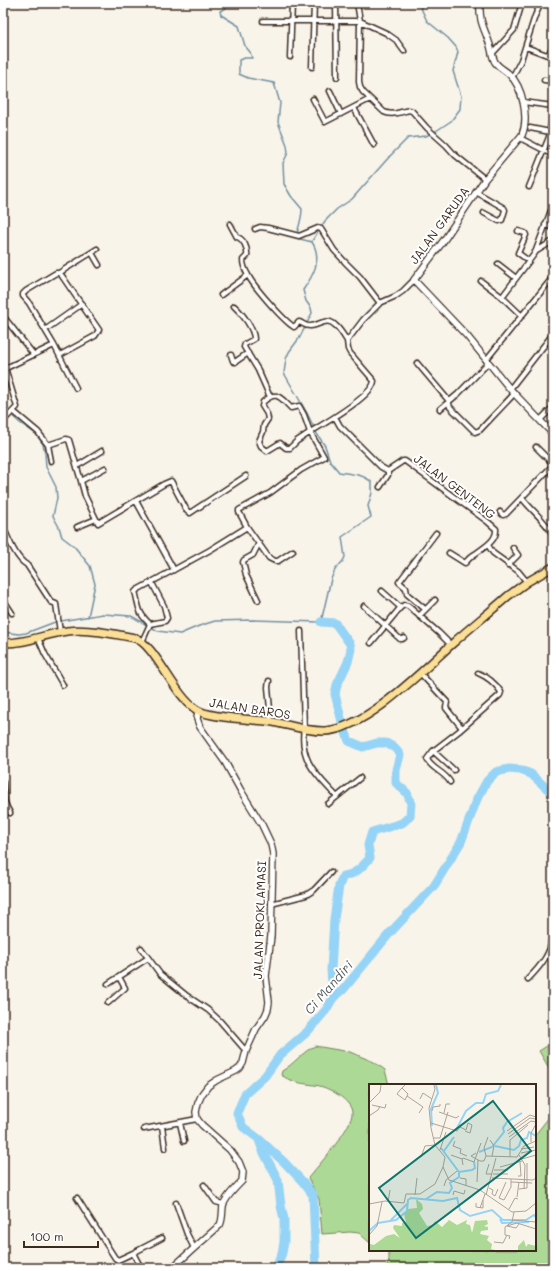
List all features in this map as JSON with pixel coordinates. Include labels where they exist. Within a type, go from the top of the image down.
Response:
[{"type":"main road","points":[[420,673],[508,596],[527,582],[553,567]]},
{"type":"main road","points":[[3,643],[14,643],[38,638],[59,629],[80,630],[135,638],[142,642]]},
{"type":"main road","name":"JALAN BAROS","points":[[142,642],[189,704],[204,713],[225,717],[271,721],[325,731],[338,729],[355,722],[379,706],[420,673]]},
{"type":"street","points":[[290,57],[292,3]]},
{"type":"street","points":[[312,67],[314,3]]},
{"type":"street","points":[[336,3],[336,77]]},
{"type":"street","points":[[357,3],[360,21],[360,87],[370,99],[386,113],[392,114],[409,110],[412,111],[455,155],[485,179]]},
{"type":"street","name":"JALAN GARUDA","points":[[480,3],[481,22],[497,66],[512,78],[517,86],[523,102],[526,122],[524,131],[520,138],[485,179],[444,240],[414,280],[466,336],[510,389],[553,434]]},
{"type":"street","points":[[492,54],[514,30],[522,3]]},
{"type":"street","points":[[512,78],[521,60],[531,27],[541,3]]},
{"type":"street","points":[[263,21],[360,21],[391,37],[404,51]]},
{"type":"street","points":[[526,47],[547,55],[553,45]]},
{"type":"street","points":[[544,80],[553,81]]},
{"type":"street","points":[[330,92],[341,114]]},
{"type":"street","points":[[313,99],[325,122],[370,99]]},
{"type":"street","points":[[523,102],[553,106]]},
{"type":"street","points":[[354,108],[374,145]]},
{"type":"street","points":[[529,187],[550,132],[553,111]]},
{"type":"street","points":[[530,128],[550,132]]},
{"type":"street","points":[[520,138],[553,155]]},
{"type":"street","points":[[476,192],[505,210],[502,220],[499,222],[484,213]]},
{"type":"street","points":[[502,297],[530,261],[535,252],[553,205]]},
{"type":"street","points":[[230,224],[237,237],[242,241],[248,253],[243,260],[248,275],[256,287],[288,323],[294,327],[299,322],[310,326],[323,322],[332,322],[337,326],[348,341]]},
{"type":"street","points":[[545,226],[553,228]]},
{"type":"street","points":[[255,229],[263,227],[299,236],[318,228],[322,230],[334,250],[360,277],[380,303]]},
{"type":"street","points":[[518,231],[525,233],[526,235],[518,253],[530,261]]},
{"type":"street","points":[[535,252],[553,241]]},
{"type":"street","points":[[76,388],[54,345],[23,294],[97,250]]},
{"type":"street","points":[[92,253],[99,265]]},
{"type":"street","points":[[498,264],[516,278]]},
{"type":"street","points":[[59,273],[99,330],[97,334],[60,356]]},
{"type":"street","points":[[221,295],[248,275]]},
{"type":"street","points":[[440,409],[458,394],[487,362],[553,277]]},
{"type":"street","points":[[293,551],[278,561],[270,558],[247,527],[239,510],[270,493],[301,470],[324,457],[313,430],[299,406],[291,408],[283,398],[279,396],[270,397],[262,404],[268,417],[264,425],[264,432],[259,441],[263,449],[267,451],[281,444],[288,449],[313,430],[352,405],[371,388],[374,381],[350,353],[348,349],[348,341],[363,320],[380,303],[396,296],[414,280]]},
{"type":"street","points":[[481,281],[502,297],[522,316]]},
{"type":"street","points":[[45,330],[82,304]]},
{"type":"street","points":[[234,306],[240,311],[246,320],[254,337],[253,340],[244,345],[270,397]]},
{"type":"street","points":[[3,316],[34,355]]},
{"type":"street","points":[[510,389],[553,334]]},
{"type":"street","points":[[4,420],[17,405],[6,368],[54,345]]},
{"type":"street","points":[[231,355],[235,362],[248,353]]},
{"type":"street","points":[[417,363],[449,401],[448,404],[450,407],[476,433],[515,394]]},
{"type":"street","points":[[540,420],[553,407]]},
{"type":"street","points":[[12,412],[38,432],[48,445],[51,460]]},
{"type":"street","points":[[335,417],[340,426],[388,471],[388,475],[380,487]]},
{"type":"street","points":[[48,445],[68,439],[70,442],[85,496],[98,523],[164,484],[172,481],[187,511],[190,513],[246,476]]},
{"type":"street","points":[[500,512],[506,514],[553,465],[536,447]]},
{"type":"street","points":[[77,466],[102,451]]},
{"type":"street","name":"JALAN GENTENG","points":[[388,471],[405,461],[434,482],[496,529],[496,533],[488,545]]},
{"type":"street","points":[[81,481],[105,468]]},
{"type":"street","points":[[522,498],[546,523],[553,535]]},
{"type":"street","points":[[136,501],[174,570]]},
{"type":"street","points":[[77,528],[96,519]]},
{"type":"street","points":[[3,526],[9,540],[22,561],[27,565],[51,602],[56,604],[59,629]]},
{"type":"street","points":[[150,625],[141,616],[135,592],[210,550],[247,527]]},
{"type":"street","points":[[425,609],[407,594],[406,589],[399,583],[399,581],[436,533]]},
{"type":"street","points":[[258,600],[246,576],[243,562],[253,555],[259,543]]},
{"type":"street","points":[[449,553],[464,563],[488,545],[493,553],[518,571],[527,582]]},
{"type":"street","points":[[508,565],[518,555],[513,548]]},
{"type":"street","points":[[150,625],[164,621],[167,618],[164,606],[152,583]]},
{"type":"street","points":[[382,591],[400,607]]},
{"type":"street","points":[[3,599],[12,613]]},
{"type":"street","points":[[419,616],[435,600]]},
{"type":"street","points":[[371,643],[400,607],[404,605],[408,606],[451,645]]},
{"type":"street","points":[[364,606],[401,639],[404,638]]},
{"type":"street","points":[[3,610],[8,607]]},
{"type":"street","points":[[142,642],[150,625]]},
{"type":"street","points":[[301,630],[304,728],[303,744],[310,768],[336,797]]},
{"type":"street","points":[[38,638],[45,654],[63,685]]},
{"type":"street","points":[[420,673],[447,702],[446,708],[462,728]]},
{"type":"street","points":[[450,782],[448,778],[427,759],[433,751],[501,694],[496,686],[478,673]]},
{"type":"street","points":[[269,681],[268,687],[271,721]]},
{"type":"street","name":"JALAN PROKLAMASI","points":[[197,1119],[196,1112],[202,1094],[208,1086],[216,1080],[240,1068],[256,1029],[268,1009],[269,1002],[266,976],[271,936],[273,860],[271,844],[262,825],[241,792],[225,762],[200,727],[197,719],[198,710]]},
{"type":"street","points":[[433,751],[454,770]]},
{"type":"street","points":[[328,804],[360,778]]},
{"type":"street","points":[[3,782],[4,800],[10,813]]},
{"type":"street","points":[[271,904],[306,895],[314,890],[331,872]]},
{"type":"street","points":[[528,979],[534,974],[547,955],[551,946],[551,941]]},
{"type":"street","points":[[141,948],[154,967],[166,979],[187,996],[208,1010],[220,1021],[246,1051]]},
{"type":"street","points":[[108,984],[148,958]]},
{"type":"street","points":[[108,1002],[125,988],[119,977]]},
{"type":"street","points":[[144,1130],[197,1119],[230,1150],[239,1162],[243,1172],[242,1181],[223,1204],[222,1220],[220,1225],[172,1268]]},
{"type":"street","points":[[180,1122],[184,1141]]},
{"type":"street","points":[[162,1126],[166,1148]]},
{"type":"street","points":[[204,1184],[216,1202],[223,1204]]},
{"type":"street","points":[[77,1198],[116,1259],[123,1258],[162,1238]]},
{"type":"street","points":[[176,1203],[187,1234],[194,1248]]},
{"type":"street","points":[[133,1253],[141,1268]]},
{"type":"green space","points":[[553,1045],[553,1075],[539,1051],[547,1046]]},
{"type":"green space","points":[[315,1046],[350,1052],[374,1062],[385,1070],[389,1084],[369,1084],[369,1242],[359,1233],[350,1232],[322,1234],[319,1199],[308,1178],[342,1136],[351,1118],[352,1112],[345,1100],[327,1088],[300,1083],[281,1075],[282,1071],[306,1051]]},
{"type":"green space","points":[[553,1112],[553,1268],[386,1268],[389,1259],[389,1254],[387,1251],[536,1251],[536,1134]]},
{"type":"waterway","points":[[3,632],[19,634],[26,633],[55,622],[103,614],[131,616],[158,631],[180,634],[215,621],[253,620],[321,622],[331,579],[335,570],[345,557],[342,537],[371,517],[368,506],[372,493],[372,483],[361,476],[339,472],[330,461],[325,446],[284,373],[286,359],[289,352],[300,337],[312,313],[311,308],[306,301],[303,290],[313,273],[317,261],[317,255],[312,242],[296,238],[301,220],[302,209],[291,196],[284,184],[283,163],[288,153],[287,145],[278,122],[280,103],[274,83],[248,78],[239,74],[239,60],[252,58],[250,52],[245,46],[239,26],[221,15],[220,11],[226,8],[227,3]]},
{"type":"waterway","points":[[312,241],[325,221],[337,209],[352,199],[408,138],[426,136],[436,131],[451,121],[460,109],[461,96],[453,71],[458,52],[456,47],[448,38],[427,21],[420,6],[421,3]]},
{"type":"waterway","points":[[3,407],[20,423],[36,434],[43,444],[46,467],[56,487],[57,498],[53,516],[62,537],[74,546],[90,566],[95,584],[88,617]]},
{"type":"waterway","points":[[321,622],[335,623],[350,644],[351,649],[348,662],[337,685],[335,694],[342,722],[349,741],[363,747],[377,743],[386,743],[395,748],[400,755],[396,770],[396,783],[407,793],[411,803],[410,816],[402,823],[372,832],[368,845],[370,858],[355,872],[343,876],[339,886],[334,919],[331,970],[333,998]]},
{"type":"waterway","name":"Ci Mandiri","points":[[316,1268],[313,1195],[284,1162],[259,1139],[243,1127],[237,1113],[245,1094],[265,1076],[280,1055],[307,1032],[326,1010],[333,998],[343,990],[389,934],[434,886],[461,842],[477,799],[487,781],[496,772],[509,769],[520,770],[531,774],[553,794]]},
{"type":"waterway","points":[[259,1140],[278,1180],[284,1219],[284,1242],[282,1253],[276,1268]]}]
